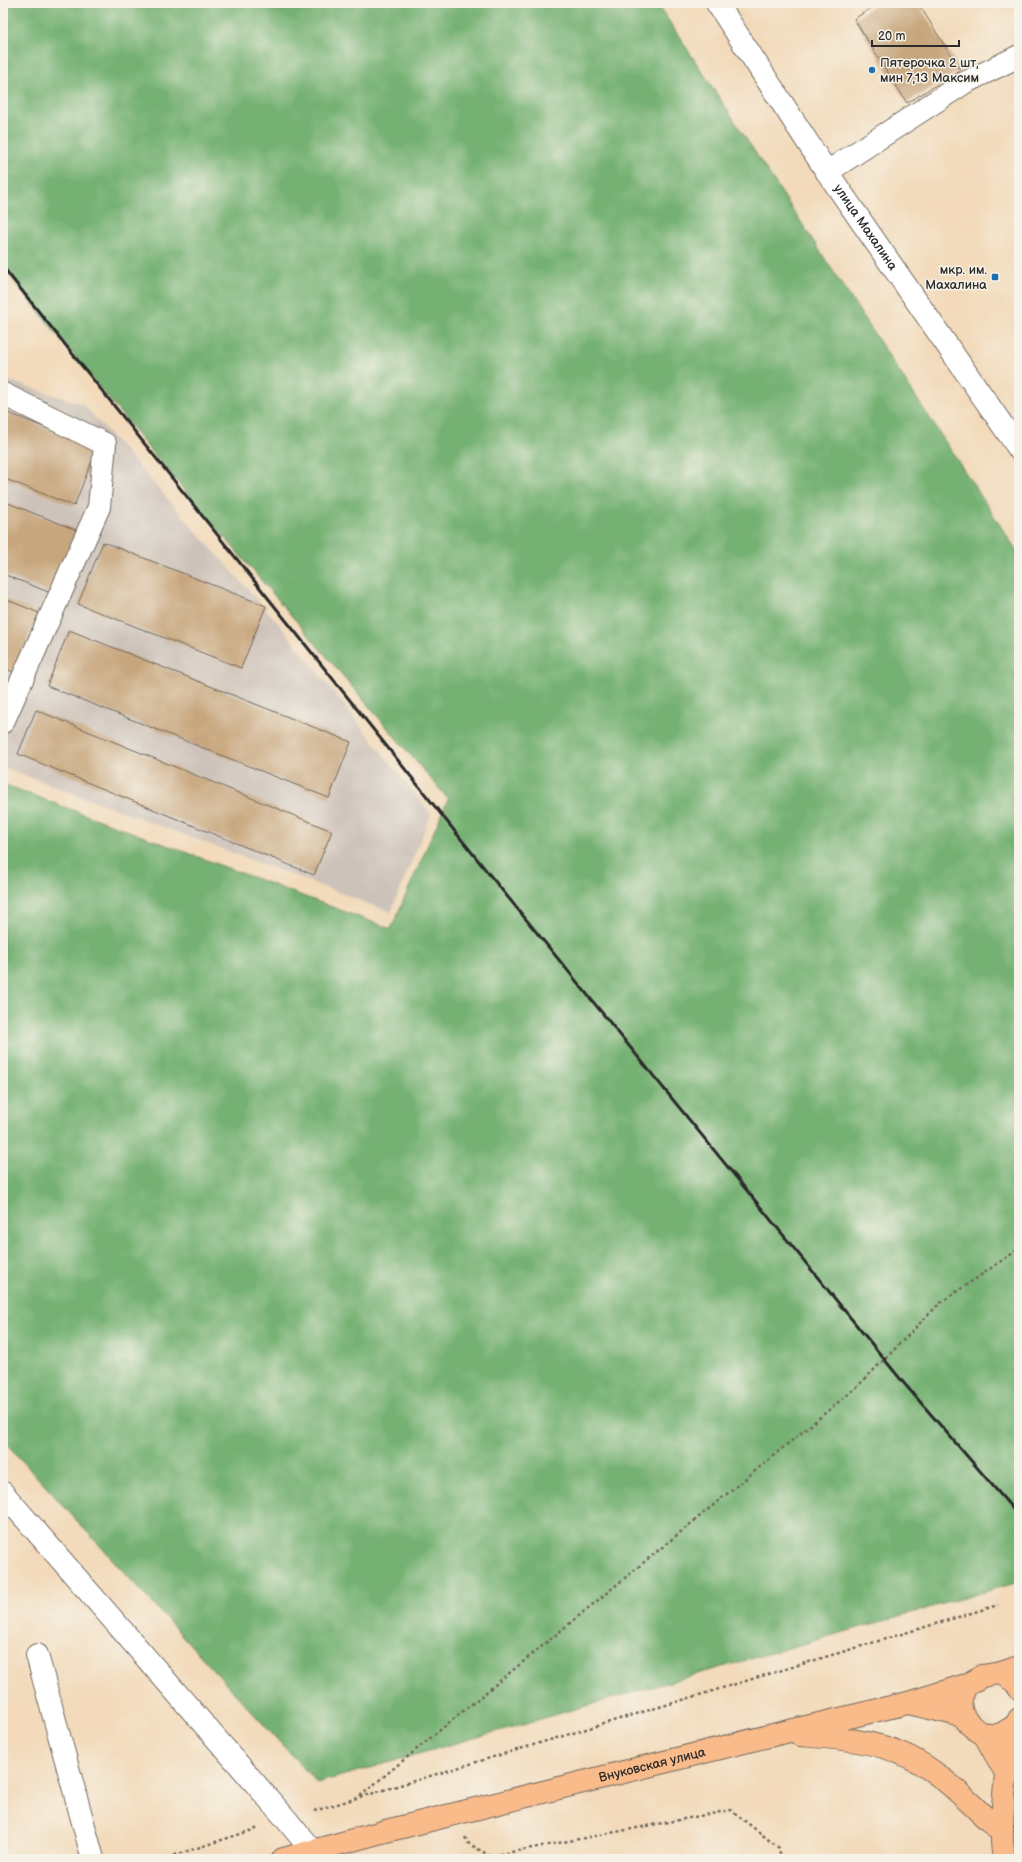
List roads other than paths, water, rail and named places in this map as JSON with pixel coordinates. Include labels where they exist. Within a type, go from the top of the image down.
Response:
[{"type":"main road","name":"Внуковская улица","points":[[283,1859],[781,1733],[908,1703],[966,1685],[982,1676],[1010,1670]]},
{"type":"main road","points":[[1010,1670],[1019,1688]]},
{"type":"main road","points":[[966,1685],[960,1700],[963,1716],[972,1727],[984,1734],[1000,1734],[1017,1722]]},
{"type":"main road","points":[[908,1703],[963,1716]]},
{"type":"main road","points":[[1004,1859],[1002,1832],[1007,1775],[1017,1722]]},
{"type":"main road","points":[[781,1733],[847,1739],[877,1745],[906,1755],[932,1770],[1002,1832]]},
{"type":"main road","points":[[984,1734],[1007,1775]]},
{"type":"street","name":"улица Махалина","points":[[716,3],[827,172],[1019,449]]},
{"type":"street","points":[[827,172],[964,83],[1019,56]]},
{"type":"street","points":[[3,394],[105,444],[99,507],[3,722]]},
{"type":"street","points":[[3,1493],[286,1819],[312,1851]]},
{"type":"street","points":[[37,1655],[93,1859]]},
{"type":"railway","points":[[3,267],[489,874],[902,1381],[1019,1516]]},
{"type":"place","name":"Пятерочка 2 шт, мин 7,13 Максим","points":[[872,70]]},
{"type":"place","name":"мкр. им. Махалина","points":[[995,277]]}]
